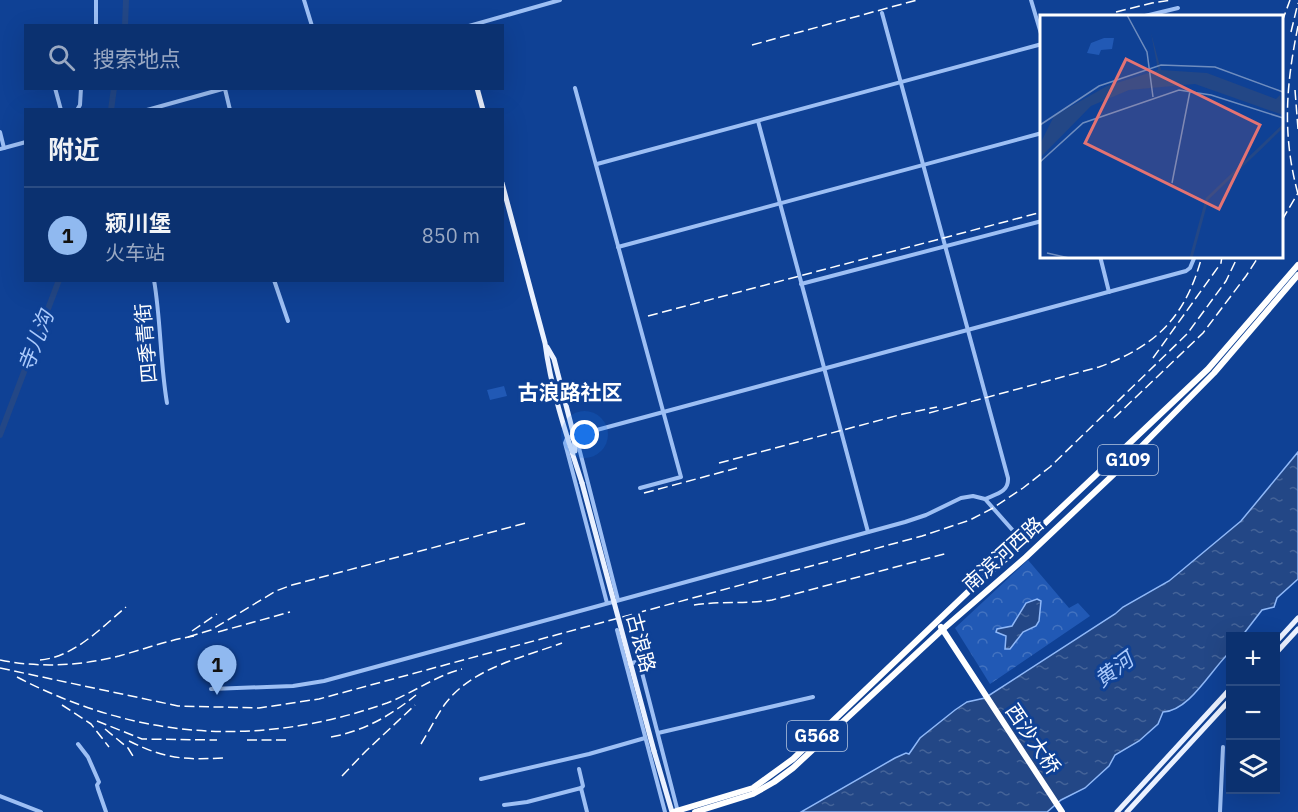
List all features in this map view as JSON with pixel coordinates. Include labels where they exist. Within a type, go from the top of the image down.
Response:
[{"type":"highway","name":"南滨河西路","points":[[1024,543],[1209,369],[1298,265]]},
{"type":"highway","name":"南滨河西路","points":[[695,812],[753,794],[774,783],[943,629],[1026,557],[1114,474],[1214,373],[1298,275]]},
{"type":"highway","name":"G109","points":[[937,622],[1024,543]]},
{"type":"highway","name":"西沙大桥","points":[[937,622],[1062,812]]},
{"type":"highway","name":"G568","points":[[675,812],[753,788],[767,779],[793,759],[937,622]]},
{"type":"main road","points":[[478,90],[482,108]]},
{"type":"main road","name":"古浪路","points":[[504,190],[545,343],[554,358],[570,437],[654,751],[675,812]]},
{"type":"main road","points":[[1280,637],[1298,618]]},
{"type":"main road","points":[[1280,648],[1298,629]]},
{"type":"main road","points":[[1117,812],[1226,693]]},
{"type":"main road","points":[[1127,812],[1226,704]]},
{"type":"street","points":[[96,0],[96,24]]},
{"type":"street","points":[[304,0],[311,24]]},
{"type":"street","points":[[476,24],[560,0]]},
{"type":"street","points":[[1031,0],[1040,33]]},
{"type":"street","points":[[1149,15],[1178,8]]},
{"type":"street","points":[[882,13],[1008,478],[1009,483],[1004,491],[985,499]]},
{"type":"street","points":[[597,164],[1040,44]]},
{"type":"street","points":[[575,88],[681,477],[640,488]]},
{"type":"street","points":[[56,90],[60,108]]},
{"type":"street","points":[[78,108],[81,90]]},
{"type":"street","points":[[154,108],[221,90]]},
{"type":"street","points":[[225,90],[230,108]]},
{"type":"street","points":[[758,120],[868,532]]},
{"type":"street","points":[[0,132],[2,149],[24,143]]},
{"type":"street","points":[[618,247],[1040,133]]},
{"type":"street","points":[[801,284],[1040,221]]},
{"type":"street","points":[[1100,258],[1109,292]]},
{"type":"street","points":[[570,437],[1186,271],[1194,258]]},
{"type":"street","name":"四季青街","points":[[154,282],[167,403]]},
{"type":"street","points":[[275,282],[288,321]]},
{"type":"street","name":"古浪路","points":[[607,603],[565,444],[570,437],[577,440],[618,600]]},
{"type":"street","points":[[211,689],[293,686],[324,681],[868,532],[926,515],[967,497],[985,499],[1024,543]]},
{"type":"street","points":[[616,630],[665,812]]},
{"type":"street","points":[[626,665],[639,661],[675,812]]},
{"type":"street","points":[[658,734],[813,698]]},
{"type":"street","points":[[481,780],[645,738]]},
{"type":"street","points":[[78,744],[88,757],[99,782],[97,785],[106,812]]},
{"type":"street","points":[[1220,812],[1223,747]]},
{"type":"street","points":[[579,769],[587,812]]},
{"type":"street","points":[[504,805],[527,802],[581,788]]},
{"type":"street","points":[[0,796],[41,812]]},
{"type":"green space","points":[[504,386],[507,396],[490,400],[487,390]]},
{"type":"green space","points":[[1028,560],[1069,608],[1078,603],[1090,616],[990,684],[955,628]]},
{"type":"water","name":"黄河","points":[[1298,452],[1298,579],[1277,598],[1274,607],[1262,610],[1245,632],[1226,632],[1226,656],[1200,688],[1173,710],[1163,712],[1158,724],[1139,741],[1115,755],[1109,766],[1085,788],[1061,800],[1047,812],[801,812],[895,758],[909,754],[920,738],[955,710],[967,702],[985,698],[1123,607],[1169,581],[1241,521]]},
{"type":"water","points":[[1037,599],[1041,601],[1039,621],[1036,626],[1023,632],[1010,649],[1005,649],[1006,636],[996,632],[997,629],[1012,626],[1026,603]]},
{"type":"waterway","name":"寺儿沟","points":[[125,24],[126,0]]},
{"type":"waterway","name":"寺儿沟","points":[[111,108],[114,90]]},
{"type":"waterway","name":"寺儿沟","points":[[0,435],[58,282]]},
{"type":"railway","points":[[752,45],[917,0]]},
{"type":"railway","points":[[1116,12],[1172,0]]},
{"type":"railway","points":[[1283,19],[1290,0]]},
{"type":"railway","points":[[1291,32],[1298,3]]},
{"type":"railway","points":[[1298,26],[1291,69],[1288,110],[1290,151],[1298,194]]},
{"type":"railway","points":[[1295,90],[1298,129]]},
{"type":"railway","points":[[1283,218],[1298,193]]},
{"type":"railway","points":[[648,316],[1040,213]]},
{"type":"railway","points":[[929,413],[1099,367],[1137,349],[1153,338],[1178,312],[1187,296],[1201,258]]},
{"type":"railway","points":[[1153,358],[1221,263],[1222,258]]},
{"type":"railway","points":[[0,668],[178,706],[259,708],[319,699],[922,536],[970,520],[993,508],[1050,467],[1187,334],[1226,281],[1237,258]]},
{"type":"railway","points":[[1114,418],[1203,333],[1258,258]]},
{"type":"railway","points":[[719,463],[937,407]]},
{"type":"railway","points":[[644,493],[737,468]]},
{"type":"railway","points":[[188,637],[211,630],[276,591],[292,585],[526,523]]},
{"type":"railway","points":[[694,605],[772,600],[948,553]]},
{"type":"railway","points":[[40,660],[52,658],[76,647],[126,607]]},
{"type":"railway","points":[[218,632],[290,612]]},
{"type":"railway","points":[[192,631],[217,614]]},
{"type":"railway","points":[[0,660],[45,665],[89,662],[194,636]]},
{"type":"railway","points":[[421,744],[445,704],[469,681],[514,659],[562,643]]},
{"type":"railway","points":[[17,677],[62,698],[108,714],[153,725],[199,730],[246,731],[292,727],[339,717],[387,703],[462,669]]},
{"type":"railway","points":[[331,737],[355,731],[376,722],[416,695]]},
{"type":"railway","points":[[62,705],[91,724],[109,747]]},
{"type":"railway","points":[[342,776],[415,705]]},
{"type":"railway","points":[[97,721],[142,739],[217,740]]},
{"type":"railway","points":[[105,729],[128,748],[133,756]]},
{"type":"railway","points":[[247,740],[286,740]]},
{"type":"railway","points":[[129,741],[153,752],[175,757],[224,758]]},
{"type":"place","name":"颍川堡","points":[[217,695]]},
{"type":"district","name":"古浪路社区","points":[[570,393]]}]
